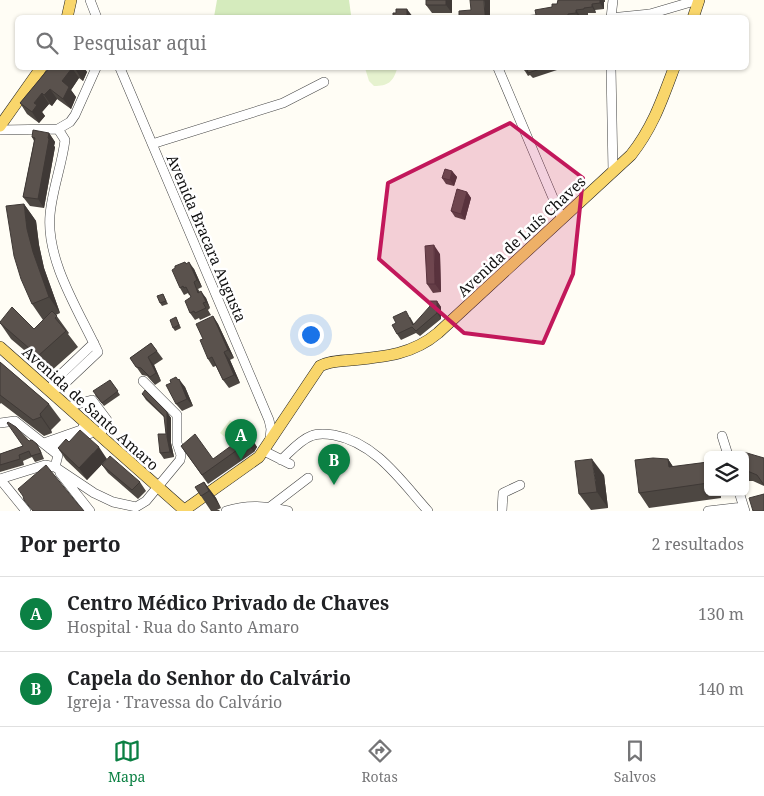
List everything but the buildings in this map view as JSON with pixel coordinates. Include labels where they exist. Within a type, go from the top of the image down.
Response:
[{"type":"main road","points":[[68,15],[70,0]]},
{"type":"main road","points":[[693,15],[698,2]]},
{"type":"main road","points":[[0,126],[40,70]]},
{"type":"main road","name":"Avenida de Luís Chaves","points":[[186,510],[257,460],[288,416],[318,368],[325,364],[337,362],[392,356],[416,348],[438,333],[631,155],[644,138],[658,111],[673,70]]},
{"type":"main road","name":"Avenida de Santo Amaro","points":[[0,346],[159,489],[186,510]]},
{"type":"main road","name":"Avenida de Santo Amaro","points":[[159,489],[171,511]]},
{"type":"street","points":[[90,0],[97,15]]},
{"type":"street","points":[[610,15],[613,0]]},
{"type":"street","points":[[637,15],[650,14],[691,2],[698,2]]},
{"type":"street","points":[[0,130],[58,129],[70,122],[95,70]]},
{"type":"street","name":"Avenida Bracara Augusta","points":[[121,70],[269,420],[271,431],[266,447]]},
{"type":"street","points":[[499,70],[562,219]]},
{"type":"street","points":[[611,70],[613,172]]},
{"type":"street","points":[[152,144],[283,103],[324,82]]},
{"type":"street","points":[[50,391],[55,380],[94,343],[61,274],[54,256],[50,233],[50,215],[65,140],[58,129]]},
{"type":"street","points":[[26,511],[0,479],[45,465],[55,467],[94,493],[113,502],[130,506],[136,507],[143,504],[159,489],[180,460],[177,415],[142,381]]},
{"type":"street","points":[[47,446],[81,430],[93,430],[107,420],[92,400],[67,407]]},
{"type":"street","points":[[269,420],[278,423],[288,416]]},
{"type":"street","points":[[0,423],[15,421],[47,446],[58,455],[55,467]]},
{"type":"street","points":[[266,447],[285,462],[306,438],[314,435],[327,434],[358,442],[382,460],[428,511]]},
{"type":"street","points":[[722,436],[727,451]]},
{"type":"street","points":[[55,467],[90,511]]},
{"type":"street","points":[[270,507],[308,478]]},
{"type":"street","points":[[502,511],[504,493],[520,485]]},
{"type":"street","points":[[708,511],[744,509],[740,496]]},
{"type":"street","points":[[226,511],[249,506],[270,507],[288,511]]},
{"type":"highlighted area","points":[[510,123],[583,178],[573,274],[543,343],[464,333],[379,259],[388,183]]},
{"type":"green space","points":[[217,0],[349,0],[351,15],[214,15]]},
{"type":"green space","points":[[366,70],[397,70],[394,77],[383,85],[374,86],[369,81]]},
{"type":"green space","points":[[230,420],[249,436],[238,448],[220,433]]},
{"type":"place","name":"Centro Médico Privado de Chaves","points":[[241,460]]},
{"type":"place","name":"Capela do Senhor do Calvário","points":[[334,485]]}]
